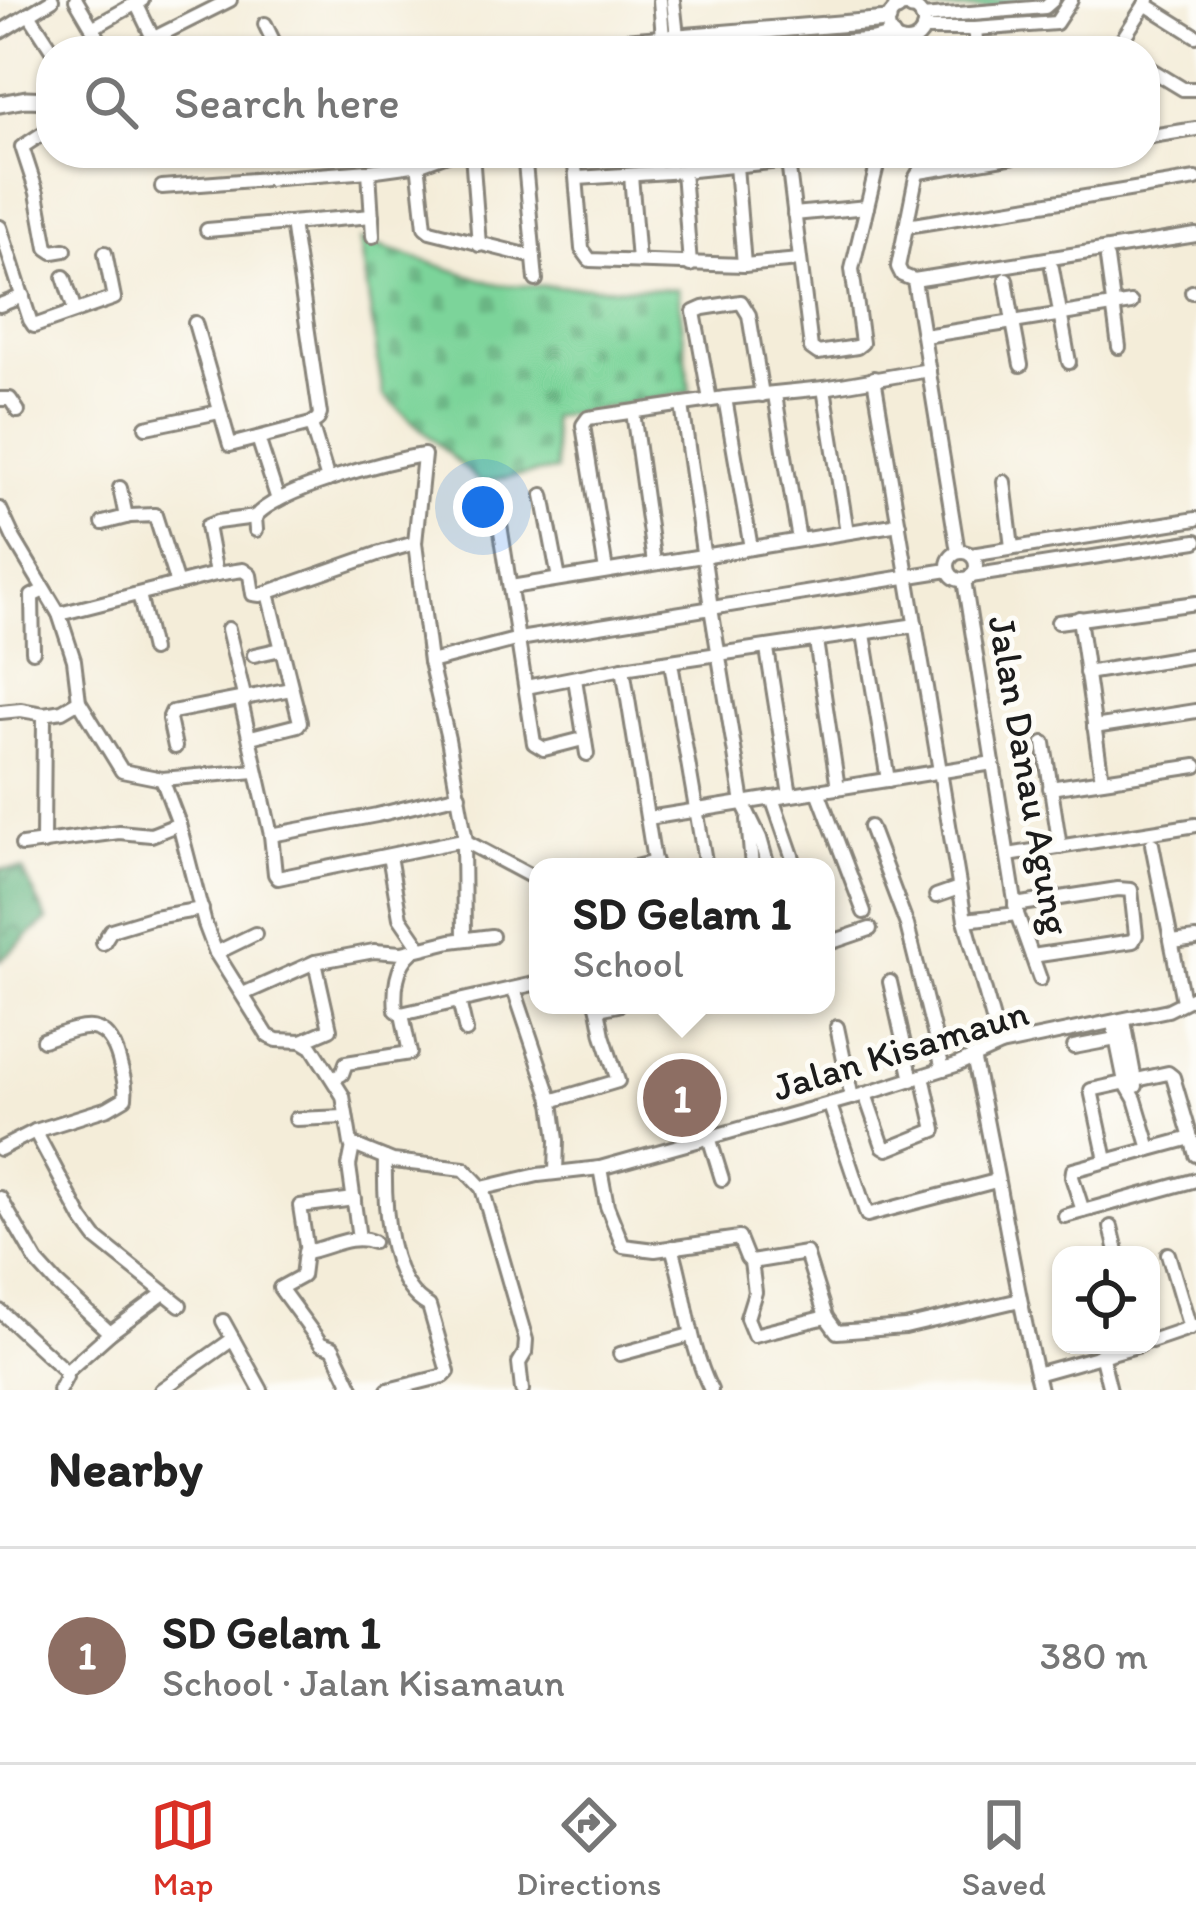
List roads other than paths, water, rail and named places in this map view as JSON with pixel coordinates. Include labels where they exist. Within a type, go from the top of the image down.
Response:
[{"type":"street","points":[[0,32],[52,0]]},
{"type":"street","points":[[76,0],[97,36]]},
{"type":"street","points":[[188,0],[196,17]]},
{"type":"street","points":[[157,36],[230,0]]},
{"type":"street","points":[[660,0],[669,36]]},
{"type":"street","points":[[670,36],[673,0]]},
{"type":"street","points":[[1056,23],[1071,0]]},
{"type":"street","points":[[92,28],[139,2],[152,36]]},
{"type":"street","points":[[706,36],[1044,2],[1056,23]]},
{"type":"street","points":[[1125,36],[1146,2],[1196,36]]},
{"type":"street","points":[[29,14],[43,36]]},
{"type":"street","points":[[907,17],[974,29],[1056,23]]},
{"type":"street","points":[[265,24],[268,36]]},
{"type":"street","points":[[779,28],[780,36]]},
{"type":"street","points":[[974,29],[975,36]]},
{"type":"street","points":[[1160,77],[1184,89],[1196,89]]},
{"type":"street","points":[[0,104],[36,99]]},
{"type":"street","points":[[1160,134],[1196,129]]},
{"type":"street","points":[[36,138],[22,147],[37,193],[46,248],[65,250]]},
{"type":"street","points":[[162,187],[380,168]]},
{"type":"street","points":[[414,168],[425,226],[430,231],[534,257]]},
{"type":"street","points":[[473,168],[479,245]]},
{"type":"street","points":[[525,168],[536,280]]},
{"type":"street","points":[[576,168],[582,249],[590,260],[690,265],[799,260]]},
{"type":"street","points":[[578,178],[715,168]]},
{"type":"street","points":[[736,168],[744,265]]},
{"type":"street","points":[[789,168],[811,348],[818,353],[860,346],[863,340],[852,269],[876,168]]},
{"type":"street","points":[[943,168],[919,172],[916,177],[898,267],[902,275],[914,280],[1196,235]]},
{"type":"street","points":[[369,171],[373,236]]},
{"type":"street","points":[[683,171],[690,265]]},
{"type":"street","points":[[631,175],[638,261]]},
{"type":"street","points":[[907,226],[1196,179]]},
{"type":"street","points":[[794,214],[867,207]]},
{"type":"street","points":[[207,230],[372,216]]},
{"type":"street","points":[[195,323],[230,444],[318,419],[292,223]]},
{"type":"street","points":[[0,227],[4,251],[33,325],[115,296],[105,253]]},
{"type":"street","points":[[1108,260],[1119,347]]},
{"type":"street","points":[[1052,268],[1070,362]]},
{"type":"street","points":[[64,277],[74,311]]},
{"type":"street","points":[[1006,279],[1021,365]]},
{"type":"street","points":[[914,280],[964,553],[976,566],[968,578]]},
{"type":"street","points":[[0,305],[23,296]]},
{"type":"street","points":[[751,548],[718,399],[693,318],[703,308],[741,302],[749,315],[799,540]]},
{"type":"street","points":[[924,336],[1131,303]]},
{"type":"street","points":[[607,571],[583,425],[592,416],[824,388],[929,370]]},
{"type":"street","points":[[874,378],[959,889],[1000,1045]]},
{"type":"street","points":[[824,388],[847,532]]},
{"type":"street","points":[[0,400],[10,399],[18,411]]},
{"type":"street","points":[[682,405],[743,803],[766,858]]},
{"type":"street","points":[[146,427],[219,412]]},
{"type":"street","points":[[633,412],[654,563]]},
{"type":"street","points":[[311,424],[328,480]]},
{"type":"street","points":[[257,439],[278,500]]},
{"type":"street","points":[[216,574],[207,526],[256,523],[266,505],[278,500],[328,480],[424,455],[415,543],[430,662],[459,795],[464,939]]},
{"type":"street","points":[[1004,482],[1012,547]]},
{"type":"street","points":[[120,488],[126,517]]},
{"type":"street","points":[[543,495],[559,579]]},
{"type":"street","points":[[496,500],[533,739],[537,747],[544,748],[584,739]]},
{"type":"street","points":[[0,509],[59,614],[74,660],[79,701],[122,771],[162,778],[255,771]]},
{"type":"street","points":[[103,523],[150,513],[156,516],[177,584]]},
{"type":"street","points":[[1196,520],[964,553],[948,561],[948,570],[954,578],[968,578],[1196,541]]},
{"type":"street","points":[[511,587],[899,524]]},
{"type":"street","points":[[59,614],[216,574],[246,571],[253,594],[268,593],[415,543]]},
{"type":"street","points":[[430,662],[519,639],[948,570]]},
{"type":"street","name":"Jalan Danau Agung","points":[[968,578],[1016,909],[1040,980]]},
{"type":"street","points":[[33,651],[32,596],[44,590]]},
{"type":"street","points":[[250,737],[298,725],[268,593]]},
{"type":"street","points":[[139,594],[152,650]]},
{"type":"street","points":[[1058,622],[1196,603]]},
{"type":"street","points":[[1079,618],[1102,780]]},
{"type":"street","points":[[526,687],[623,668],[916,626]]},
{"type":"street","points":[[228,629],[278,878],[464,841],[529,875]]},
{"type":"street","points":[[864,634],[888,780]]},
{"type":"street","points":[[816,641],[838,788]]},
{"type":"street","points":[[254,655],[281,649]]},
{"type":"street","points":[[766,649],[790,795]]},
{"type":"street","points":[[1086,673],[1196,655]]},
{"type":"street","points":[[671,663],[704,858]]},
{"type":"street","points":[[623,668],[654,858]]},
{"type":"street","points":[[574,679],[587,754]]},
{"type":"street","points":[[175,747],[172,712],[292,689]]},
{"type":"street","points":[[0,712],[44,714],[79,701]]},
{"type":"street","points":[[1094,727],[1196,712]]},
{"type":"street","points":[[43,843],[44,714]]},
{"type":"street","points":[[1044,743],[1060,847]]},
{"type":"street","points":[[648,818],[993,763]]},
{"type":"street","points":[[1050,788],[1196,766]]},
{"type":"street","points":[[162,778],[216,953],[268,1036],[302,1041],[330,1028],[315,962]]},
{"type":"street","points":[[818,791],[864,912]]},
{"type":"street","points":[[271,835],[459,795]]},
{"type":"street","points":[[772,798],[790,858]]},
{"type":"street","points":[[748,818],[751,858]]},
{"type":"street","points":[[22,845],[128,831],[152,835],[179,824]]},
{"type":"street","points":[[1008,855],[1196,825]]},
{"type":"street","points":[[870,827],[907,926],[943,1069]]},
{"type":"street","points":[[1152,844],[1172,942],[1190,998]]},
{"type":"street","points":[[389,856],[400,918],[419,947]]},
{"type":"street","points":[[936,896],[959,889]]},
{"type":"street","points":[[965,920],[1131,890],[1133,941],[1032,956]]},
{"type":"street","points":[[103,943],[111,930],[202,908]]},
{"type":"street","points":[[835,941],[870,929]]},
{"type":"street","points":[[216,953],[255,934]]},
{"type":"street","points":[[243,994],[315,962],[492,935]]},
{"type":"street","points":[[1172,942],[1196,939]]},
{"type":"street","points":[[419,947],[405,957],[399,973],[395,1003],[403,1014],[529,985]]},
{"type":"street","points":[[837,1027],[859,1096],[883,1146],[888,1149],[935,1130],[890,982]]},
{"type":"street","points":[[514,989],[551,1101],[556,1172]]},
{"type":"street","name":"Jalan Kisamaun","points":[[482,1188],[600,1168],[918,1078],[1000,1045],[1172,1009],[1190,998]]},
{"type":"street","points":[[459,1001],[466,1031]]},
{"type":"street","points":[[333,1079],[346,1064],[411,1052],[403,1014]]},
{"type":"street","points":[[551,1101],[619,1081],[598,1014]]},
{"type":"street","points":[[1118,1022],[1116,1039],[1131,1081]]},
{"type":"street","points":[[1118,1022],[1150,1149]]},
{"type":"street","points":[[0,1148],[123,1101],[126,1091],[114,1042],[95,1026],[43,1040]]},
{"type":"street","points":[[1074,1047],[1116,1039]]},
{"type":"street","points":[[302,1041],[312,1047],[343,1096],[352,1146],[349,1166],[354,1199],[366,1240],[307,1252],[302,1276],[281,1290],[321,1345],[332,1348],[353,1390]]},
{"type":"street","points":[[973,1057],[1040,1390]]},
{"type":"street","points":[[1106,1160],[1091,1090],[1171,1074],[1196,1155]]},
{"type":"street","points":[[830,1105],[867,1215],[996,1181]]},
{"type":"street","points":[[296,1119],[345,1118]]},
{"type":"street","points":[[35,1131],[96,1238],[181,1305]]},
{"type":"street","points":[[709,1136],[722,1179]]},
{"type":"street","points":[[1083,1211],[1073,1170],[1190,1138]]},
{"type":"street","points":[[352,1146],[386,1158],[464,1169],[482,1188],[526,1340],[519,1363],[523,1390]]},
{"type":"street","points":[[386,1158],[391,1249],[417,1299],[429,1306],[448,1372],[388,1390]]},
{"type":"street","points":[[600,1168],[607,1206],[622,1244],[655,1250],[739,1238],[751,1262],[755,1292],[747,1318],[754,1335],[826,1317]]},
{"type":"street","points":[[1065,1216],[1196,1180]]},
{"type":"street","points":[[0,1198],[38,1262],[110,1334]]},
{"type":"street","points":[[307,1252],[300,1206],[354,1199]]},
{"type":"street","points":[[1111,1227],[1116,1246]]},
{"type":"street","points":[[672,1247],[690,1335],[711,1390]]},
{"type":"street","points":[[751,1262],[806,1253],[826,1317],[837,1332],[905,1327],[1020,1300]]},
{"type":"street","points":[[1160,1339],[1193,1327],[1168,1254]]},
{"type":"street","points":[[59,1390],[65,1373],[164,1293]]},
{"type":"street","points":[[0,1311],[65,1373]]},
{"type":"street","points":[[224,1321],[254,1387]]},
{"type":"street","points":[[620,1354],[690,1335]]},
{"type":"street","points":[[160,1390],[233,1339]]},
{"type":"street","points":[[1036,1374],[1101,1354],[1109,1390]]},
{"type":"place","name":"SD Gelam 1","points":[[682,1098]]}]
